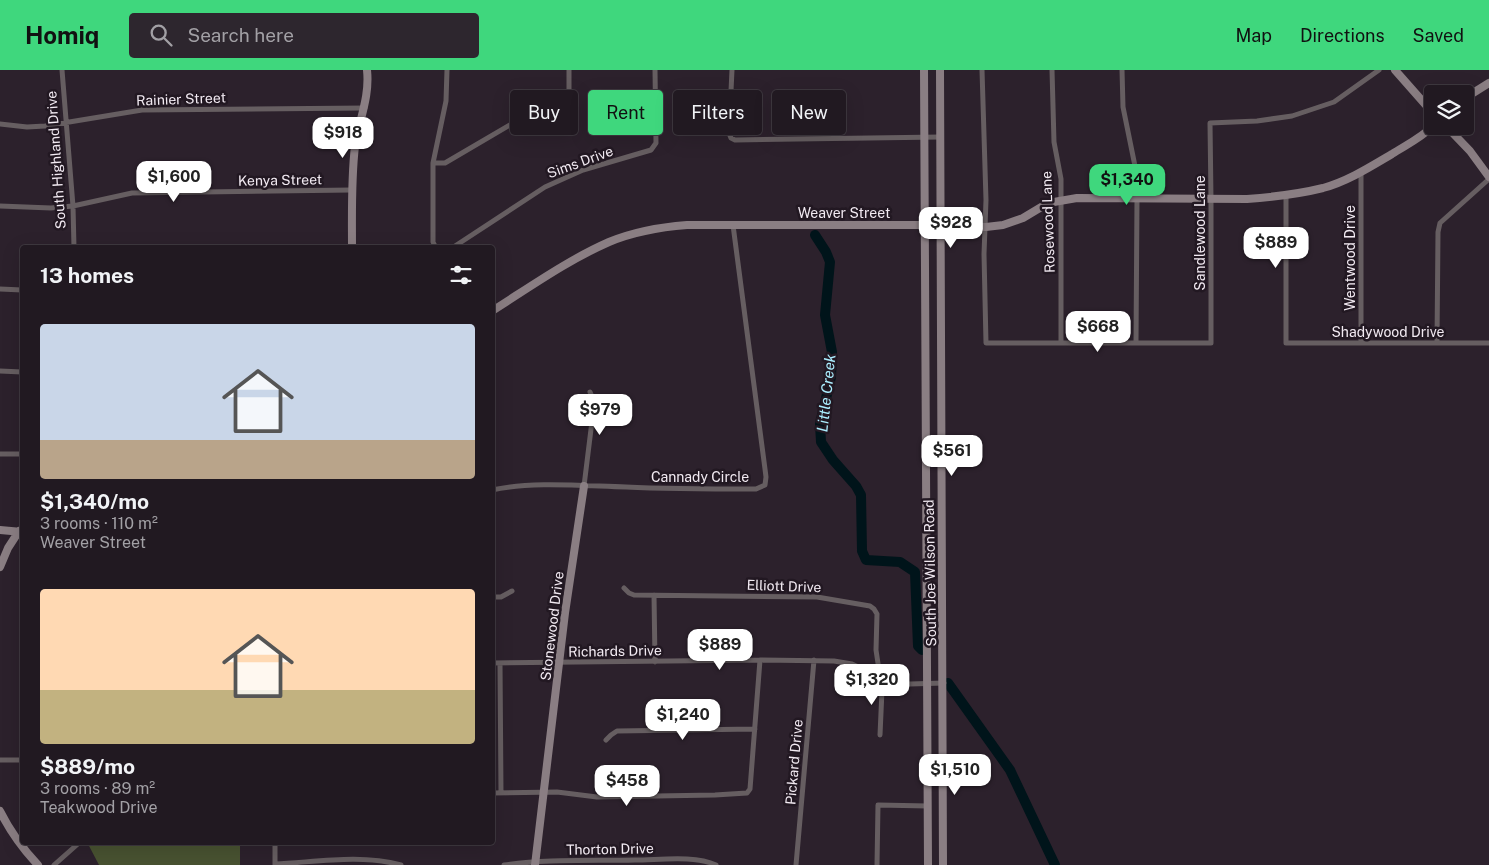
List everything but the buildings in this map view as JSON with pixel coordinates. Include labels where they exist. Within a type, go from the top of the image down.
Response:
[{"type":"street","name":"South Highland Drive","points":[[62,70],[73,206],[74,245]]},
{"type":"street","points":[[352,245],[351,190],[355,146],[365,108],[368,82],[367,70]]},
{"type":"street","points":[[434,245],[432,242],[432,163],[446,102],[447,70]]},
{"type":"street","points":[[432,163],[445,162],[525,116],[565,98],[569,91],[568,70]]},
{"type":"street","name":"Sims Drive","points":[[457,245],[545,187],[583,170],[651,150],[656,143],[655,70]]},
{"type":"street","points":[[732,70],[729,133],[731,138],[735,140],[940,137]]},
{"type":"street","name":"South Joe Wilson Road","points":[[924,70],[928,865]]},
{"type":"street","name":"South Joe Wilson Road","points":[[940,70],[941,607],[944,641],[943,865]]},
{"type":"street","points":[[982,70],[986,227],[984,254],[986,343],[1136,342],[1138,199],[1136,171],[1123,107],[1122,70]]},
{"type":"street","name":"Rosewood Lane","points":[[1052,70],[1054,142],[1060,179],[1061,343]]},
{"type":"street","name":"Sandlewood Lane","points":[[1136,342],[1211,343],[1210,123],[1257,121],[1292,116],[1334,102],[1379,70]]},
{"type":"street","points":[[1396,70],[1424,103]]},
{"type":"street","points":[[1474,92],[1489,83]]},
{"type":"street","name":"Rainier Street","points":[[0,124],[27,127],[142,110],[365,108]]},
{"type":"street","name":"Weaver Street","points":[[495,309],[584,254],[610,242],[662,227],[687,224],[940,225],[986,227],[1003,225],[1018,220],[1048,204],[1060,200],[1077,198],[1248,199],[1286,195],[1324,187],[1361,172],[1424,135]]},
{"type":"street","points":[[1437,343],[1438,232],[1440,223],[1489,178],[1470,151],[1455,135]]},
{"type":"street","name":"Wentwood Drive","points":[[1361,172],[1361,343]]},
{"type":"street","name":"Kenya Street","points":[[0,206],[51,208],[73,206],[132,194],[351,190]]},
{"type":"street","name":"Shadywood Drive","points":[[1286,195],[1286,343],[1489,343]]},
{"type":"street","name":"Cannady Circle","points":[[495,489],[509,486],[584,486],[678,490],[756,489],[765,485],[766,469],[733,225]]},
{"type":"street","points":[[0,289],[20,290]]},
{"type":"street","points":[[0,371],[20,372]]},
{"type":"street","name":"Stonewood Drive","points":[[535,863],[565,613],[593,413],[593,398],[590,392]]},
{"type":"street","points":[[0,454],[20,454]]},
{"type":"street","points":[[0,530],[20,530]]},
{"type":"street","points":[[0,567],[8,548],[20,531]]},
{"type":"street","name":"Elliott Drive","points":[[624,588],[634,595],[817,597],[870,606],[877,614],[876,650],[882,690],[880,735]]},
{"type":"street","points":[[495,597],[501,597],[512,591]]},
{"type":"street","points":[[654,595],[655,662]]},
{"type":"street","points":[[495,793],[544,792],[597,797],[747,793],[750,789],[760,660]]},
{"type":"street","name":"Pickard Drive","points":[[796,865],[814,660]]},
{"type":"street","name":"Richards Drive","points":[[495,664],[834,660],[852,664],[891,682],[910,684],[944,682]]},
{"type":"street","points":[[500,663],[501,792]]},
{"type":"street","points":[[606,740],[617,731],[755,729]]},
{"type":"street","points":[[0,760],[20,760]]},
{"type":"street","points":[[877,865],[878,805],[928,806]]},
{"type":"street","points":[[0,811],[20,843]]},
{"type":"street","points":[[21,845],[38,865]]},
{"type":"street","points":[[54,865],[77,845]]},
{"type":"street","points":[[275,845],[275,865],[339,863],[365,858],[401,865]]},
{"type":"street","name":"Thorton Drive","points":[[504,865],[697,860],[716,865]]},
{"type":"green space","points":[[89,845],[240,845],[240,865],[99,865]]},
{"type":"waterway","name":"Little Creek","points":[[815,235],[830,262],[825,315],[832,352],[831,377],[820,424],[821,442],[861,495],[862,551],[866,560],[900,562],[915,572],[918,646],[922,650]]},
{"type":"waterway","name":"Little Creek","points":[[948,683],[1010,770],[1055,865]]}]
